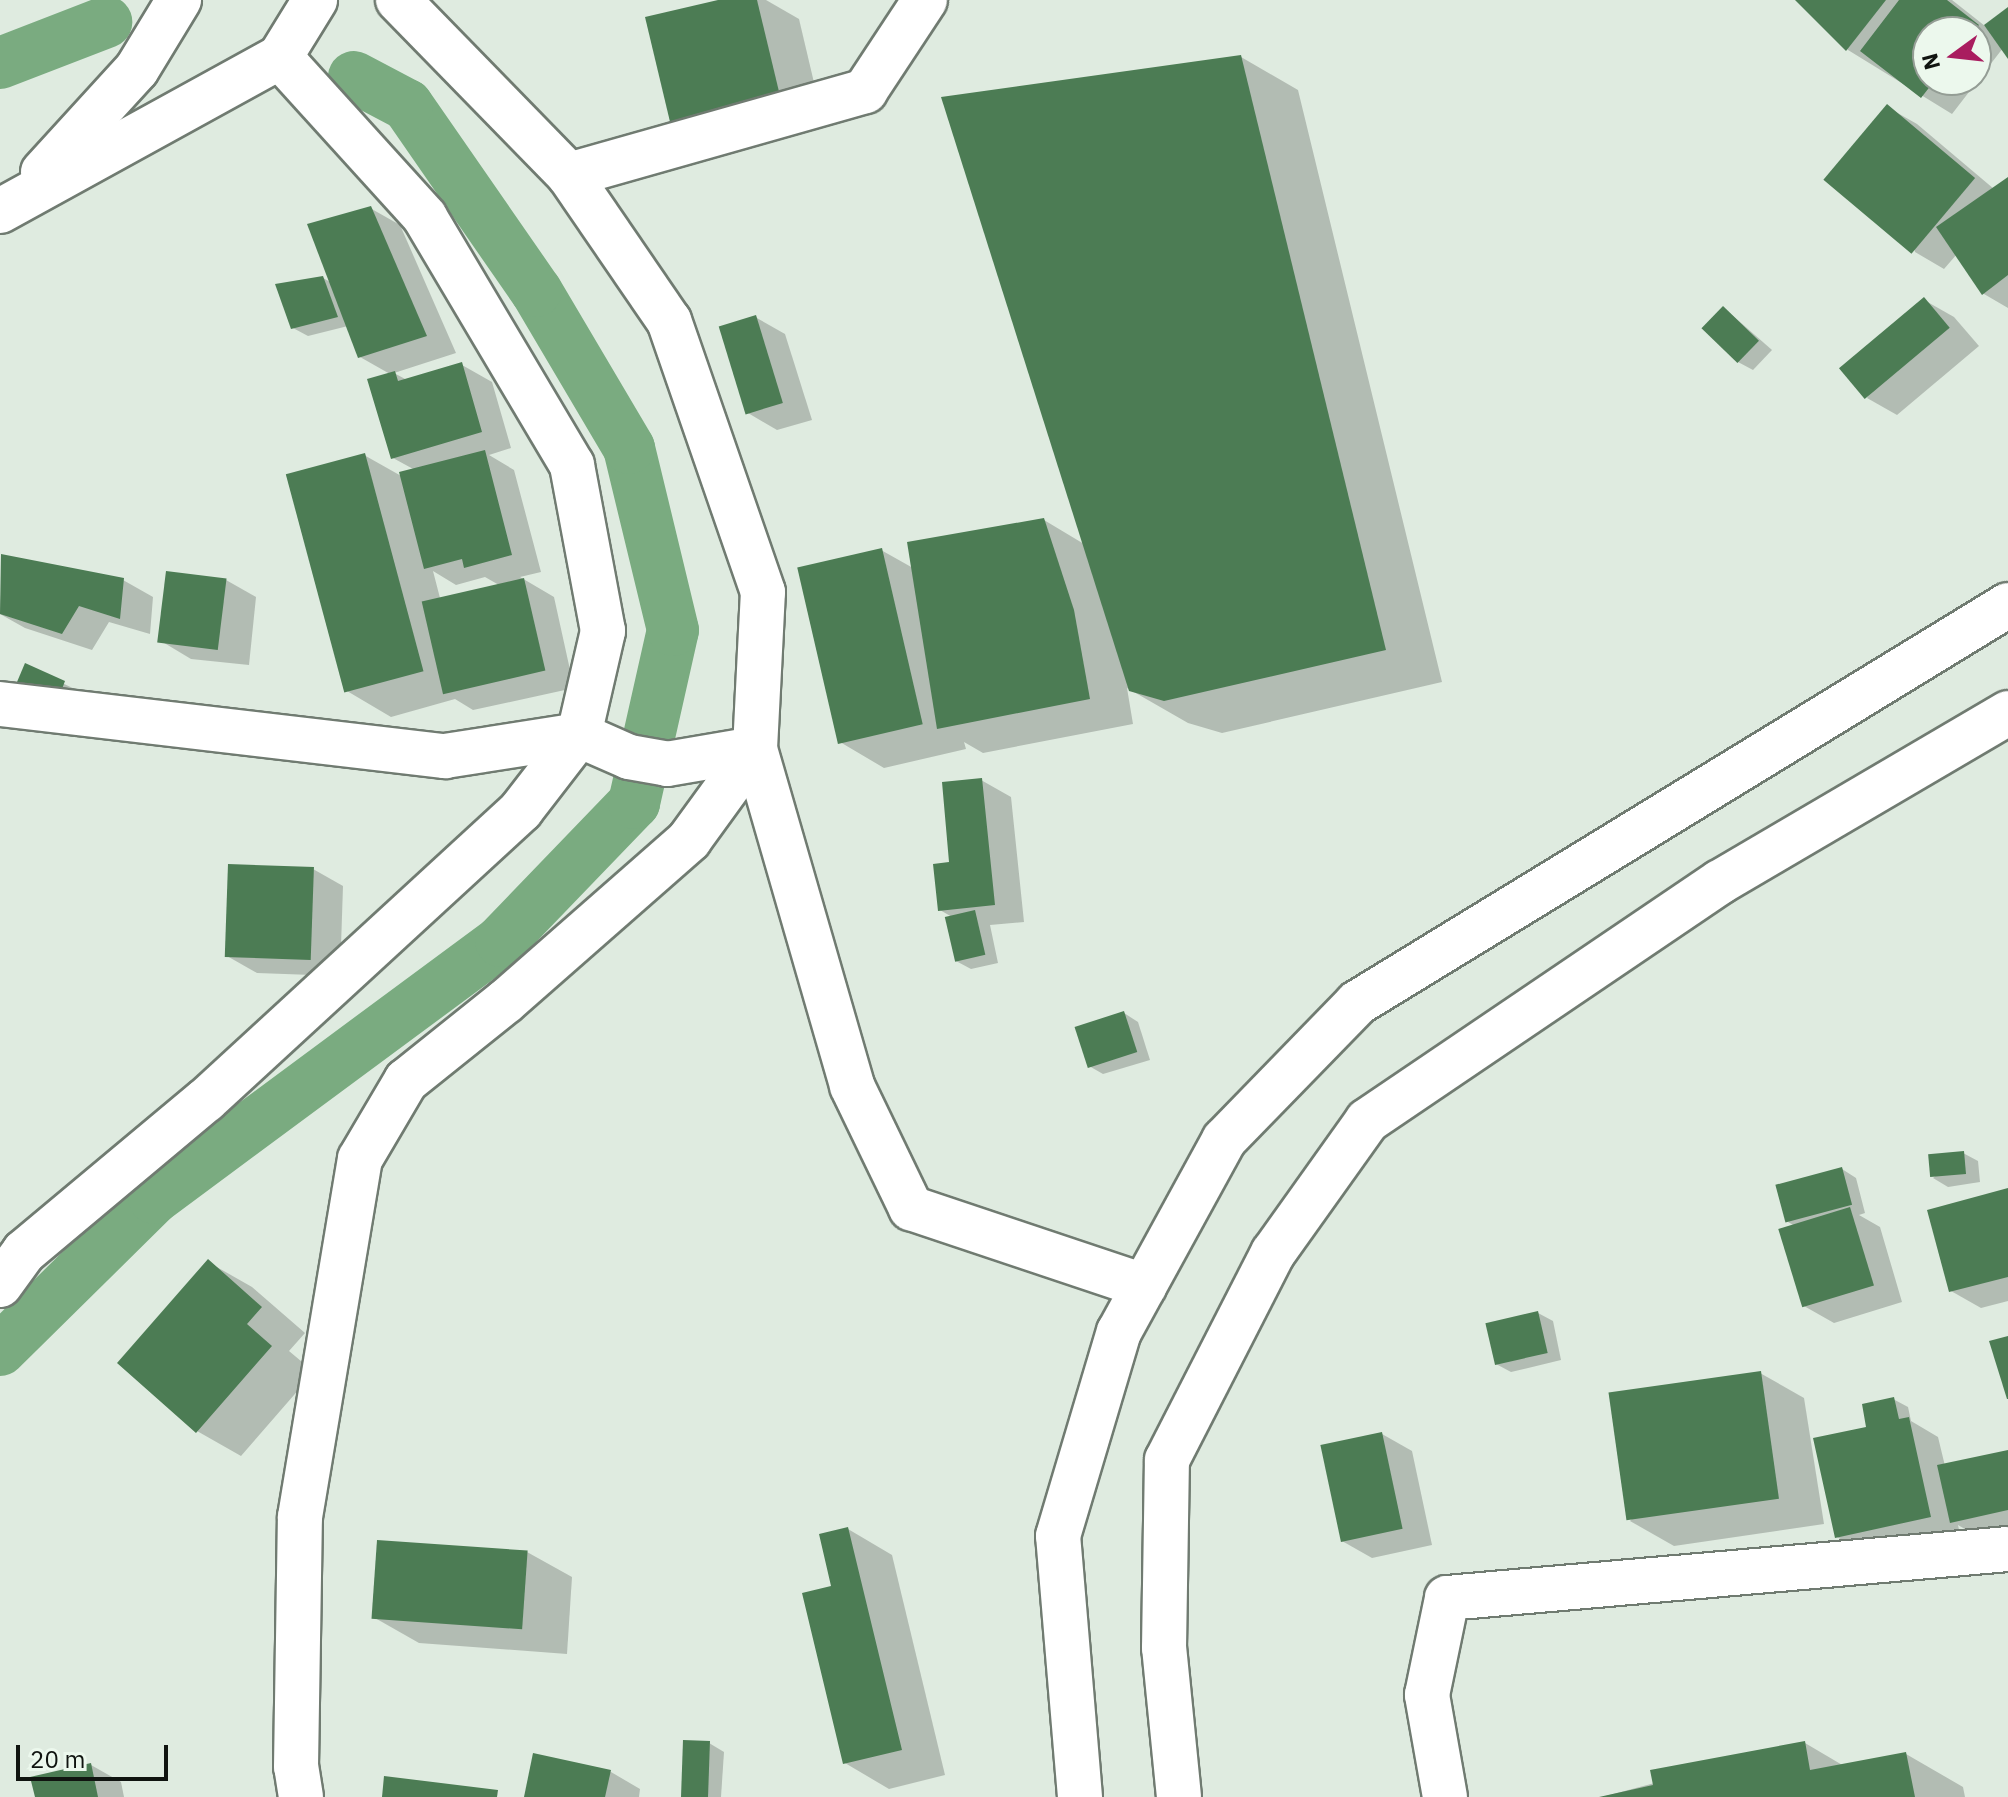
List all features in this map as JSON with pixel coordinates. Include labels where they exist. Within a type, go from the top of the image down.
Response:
[{"type":"street","points":[[10,204],[137,69],[179,0]]},
{"type":"street","points":[[10,204],[280,57],[315,0]]},
{"type":"street","points":[[398,0],[569,175],[669,321],[763,592],[755,749],[852,1086],[911,1208],[1144,1286]]},
{"type":"street","points":[[569,175],[865,91],[925,0]]},
{"type":"street","points":[[0,1285],[24,1252],[206,1100],[521,810],[579,735],[603,631],[572,465],[425,217],[280,57]]},
{"type":"street","points":[[1080,1797],[1058,1536],[1119,1332],[1224,1140],[1357,1003],[2008,605]]},
{"type":"street","points":[[0,704],[445,756],[579,735],[648,760],[755,749]]},
{"type":"street","points":[[1179,1797],[1164,1648],[1167,1460],[1273,1253],[1367,1121],[1720,882],[2008,713]]},
{"type":"street","points":[[301,1797],[296,1767],[300,1517],[360,1159],[406,1081],[506,1001],[689,840],[755,749]]},
{"type":"street","points":[[1445,1797],[1427,1695],[1447,1598],[2008,1549]]},
{"type":"building","points":[[718,0],[757,0],[781,100],[671,126],[645,17]]},
{"type":"building","points":[[1795,0],[1886,0],[1846,51]]},
{"type":"building","points":[[1899,0],[1947,0],[1967,16],[1912,16],[1912,91],[1860,51]]},
{"type":"building","points":[[2008,7],[2008,59],[1992,36],[1992,19]]},
{"type":"building","points":[[1241,55],[1386,650],[1164,701],[1129,691],[941,97]]},
{"type":"building","points":[[1887,104],[1975,178],[1911,254],[1823,180]]},
{"type":"building","points":[[2008,177],[2008,275],[1982,295],[1936,227]]},
{"type":"building","points":[[371,206],[427,336],[358,358],[307,224]]},
{"type":"building","points":[[323,276],[338,317],[291,329],[275,284]]},
{"type":"building","points":[[1924,297],[1950,328],[1865,399],[1839,368]]},
{"type":"building","points":[[1723,306],[1759,341],[1737,363],[1701,328]]},
{"type":"building","points":[[756,315],[783,403],[746,414],[719,326]]},
{"type":"building","points":[[462,362],[482,432],[391,459],[367,379],[395,371],[398,381]]},
{"type":"building","points":[[485,450],[512,555],[464,568],[462,559],[424,569],[399,472]]},
{"type":"building","points":[[365,453],[423,671],[344,693],[286,474]]},
{"type":"building","points":[[1044,518],[1074,610],[1090,699],[937,729],[907,542]]},
{"type":"building","points":[[882,548],[923,724],[838,744],[797,568]]},
{"type":"building","points":[[1,554],[124,578],[120,619],[79,606],[62,634],[0,614]]},
{"type":"building","points":[[166,571],[227,578],[218,650],[157,642]]},
{"type":"building","points":[[524,578],[545,671],[443,694],[422,602]]},
{"type":"building","points":[[25,663],[65,681],[59,697],[17,682]]},
{"type":"building","points":[[982,778],[995,905],[938,911],[933,864],[949,862],[942,782]]},
{"type":"building","points":[[228,864],[314,867],[311,960],[225,957]]},
{"type":"building","points":[[975,910],[985,955],[955,962],[945,917]]},
{"type":"building","points":[[1124,1011],[1137,1052],[1088,1068],[1075,1027]]},
{"type":"building","points":[[1964,1151],[1966,1174],[1930,1177],[1928,1154]]},
{"type":"building","points":[[1842,1167],[1852,1205],[1785,1223],[1775,1185]]},
{"type":"building","points":[[2008,1188],[2008,1277],[1949,1292],[1927,1210]]},
{"type":"building","points":[[1850,1207],[1874,1285],[1802,1307],[1778,1229]]},
{"type":"building","points":[[208,1259],[262,1307],[247,1324],[272,1346],[196,1433],[117,1363]]},
{"type":"building","points":[[1538,1311],[1548,1353],[1495,1365],[1485,1323]]},
{"type":"building","points":[[2008,1336],[2008,1399],[2007,1399],[1989,1341]]},
{"type":"building","points":[[1761,1371],[1779,1499],[1626,1520],[1608,1392]]},
{"type":"building","points":[[1894,1397],[1899,1419],[1909,1417],[1931,1517],[1835,1538],[1813,1438],[1866,1427],[1862,1404]]},
{"type":"building","points":[[1382,1432],[1403,1529],[1341,1542],[1320,1445]]},
{"type":"building","points":[[2008,1450],[2008,1510],[1950,1523],[1937,1465]]},
{"type":"building","points":[[848,1527],[902,1750],[843,1764],[802,1593],[831,1586],[819,1534]]},
{"type":"building","points":[[377,1540],[528,1551],[522,1629],[371,1619]]},
{"type":"building","points":[[683,1740],[710,1741],[708,1797],[681,1797]]},
{"type":"building","points":[[1805,1741],[1810,1770],[1906,1752],[1915,1797],[1599,1797],[1653,1785],[1650,1770]]},
{"type":"building","points":[[533,1753],[611,1770],[605,1797],[524,1797]]},
{"type":"building","points":[[91,1763],[98,1797],[35,1797],[30,1777]]},
{"type":"building","points":[[384,1776],[498,1790],[497,1797],[382,1797]]},
{"type":"waterway","points":[[0,63],[106,22]]},
{"type":"waterway","points":[[0,1350],[154,1198],[501,941],[634,803],[673,630],[629,448],[536,291],[407,105],[354,77]]}]
